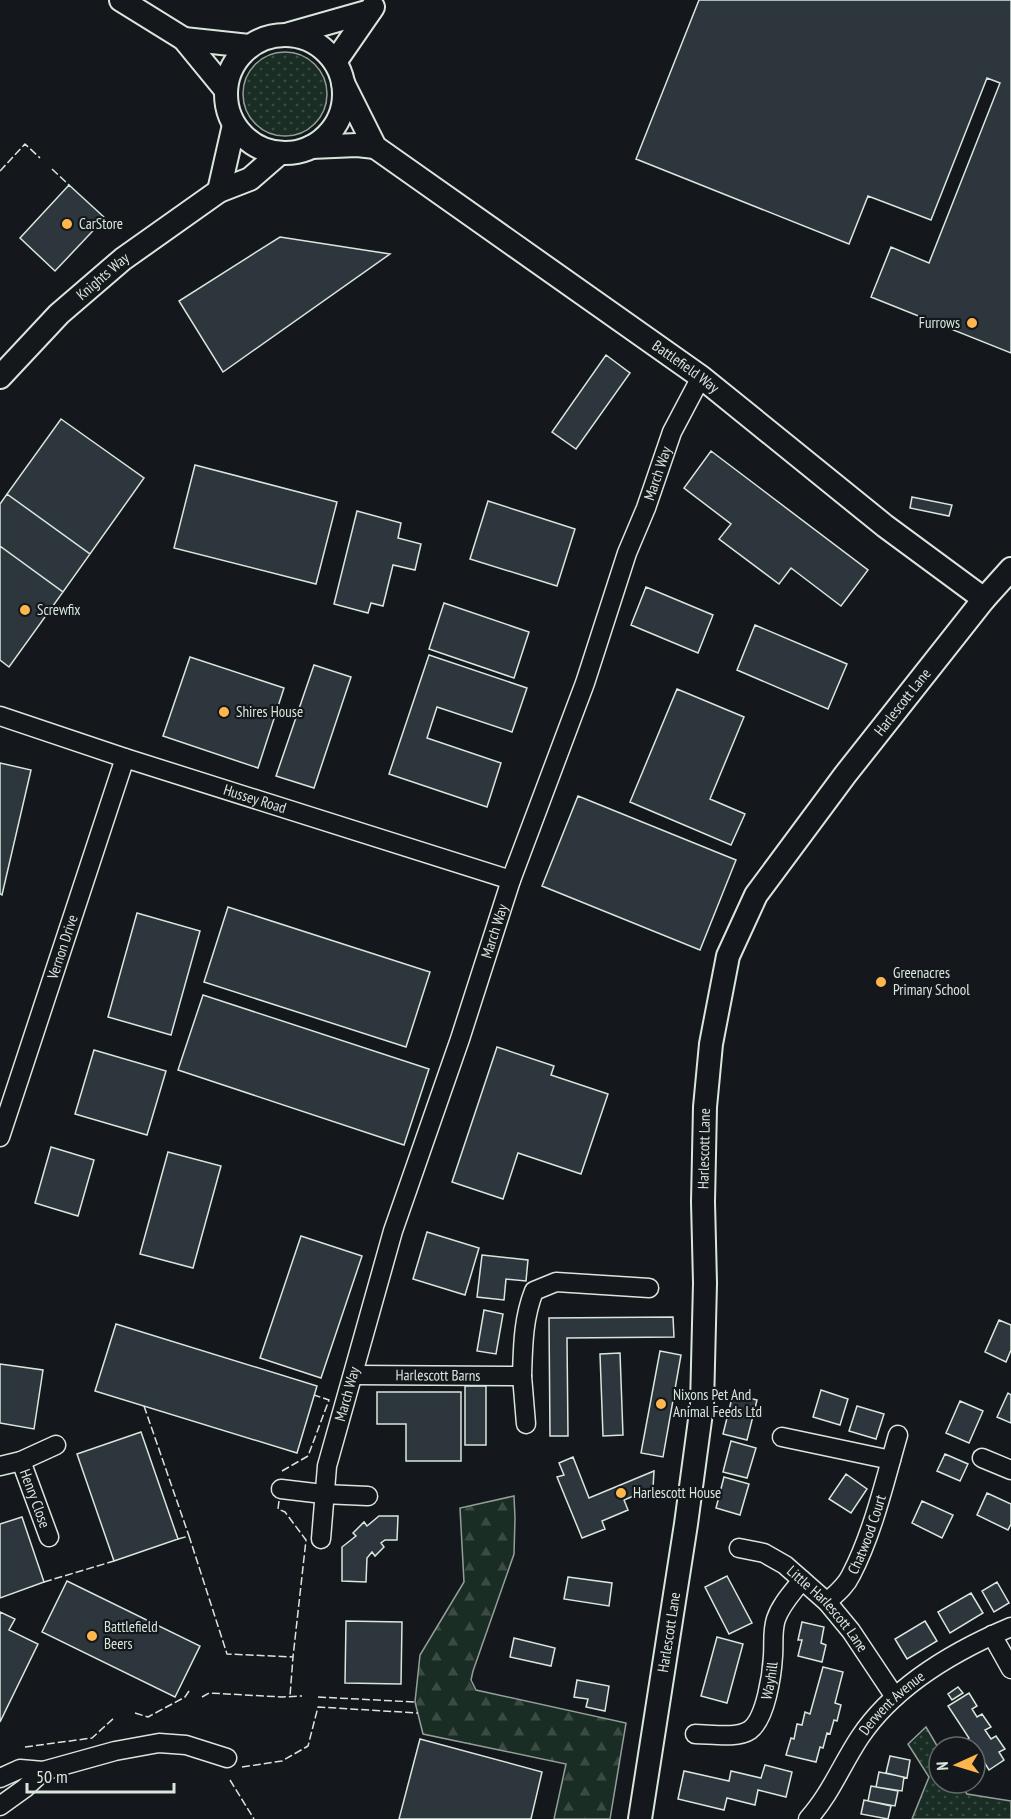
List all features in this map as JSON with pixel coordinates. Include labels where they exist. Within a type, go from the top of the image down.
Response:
[{"type":"street","points":[[121,0],[184,39],[225,89]]},
{"type":"street","points":[[374,6],[289,34],[268,37],[249,46],[237,58],[229,73],[225,89],[227,107],[234,125],[246,139],[262,149],[280,153],[296,152],[311,147],[357,144],[375,147]]},
{"type":"street","points":[[335,62],[374,6]]},
{"type":"street","name":"Battlefield Way","points":[[289,34],[315,43],[335,62],[375,147],[701,377],[885,526],[984,599]]},
{"type":"street","points":[[184,39],[249,46]]},
{"type":"street","name":"Battlefield Way","points":[[311,147],[327,136],[338,120],[343,102],[343,83]]},
{"type":"street","points":[[219,191],[234,125]]},
{"type":"street","name":"Knights Way","points":[[0,377],[59,315],[123,259],[219,191],[250,179],[280,153]]},
{"type":"street","name":"March Way","points":[[321,1539],[323,1494],[333,1443],[354,1375],[390,1240],[460,1039],[511,880],[585,683],[627,553],[646,508],[672,432],[701,377]]},
{"type":"street","name":"Harlescott Lane","points":[[640,1819],[686,1524],[702,1405],[705,1107],[711,1044],[728,956],[756,895],[844,775],[984,599],[1011,570]]},
{"type":"street","name":"Hussey Road","points":[[0,716],[511,880]]},
{"type":"street","name":"Vernon Drive","points":[[0,1137],[125,758]]},
{"type":"street","points":[[526,1424],[522,1376],[524,1327],[534,1291],[556,1282],[650,1288]]},
{"type":"street","name":"Harlescott Barns","points":[[354,1375],[522,1376]]},
{"type":"street","name":"Chatwood Court","points":[[827,1602],[840,1591],[851,1576],[883,1489],[898,1435]]},
{"type":"street","points":[[782,1437],[891,1460]]},
{"type":"street","name":"Henry Close","points":[[0,1466],[21,1461],[56,1445]]},
{"type":"street","points":[[982,1458],[1011,1470]]},
{"type":"street","name":"Henry Close","points":[[21,1461],[49,1537]]},
{"type":"street","points":[[281,1490],[368,1496]]},
{"type":"street","name":"Little Harlescott Lane","points":[[738,1548],[764,1553],[785,1565],[827,1602],[851,1630],[895,1697]]},
{"type":"street","name":"Wayhill","points":[[695,1734],[733,1735],[749,1731],[758,1722],[770,1681],[773,1630],[777,1616],[802,1580]]},
{"type":"street","name":"Derwent Avenue","points":[[808,1819],[820,1806],[861,1737],[895,1697],[945,1661],[1011,1627]]},
{"type":"street","points":[[992,1635],[1011,1669]]},
{"type":"street","points":[[0,1778],[20,1769],[43,1771],[115,1751],[159,1743],[186,1745],[227,1758]]},
{"type":"street","points":[[0,1806],[25,1788],[43,1771]]},
{"type":"green space","points":[[285,52],[301,55],[315,64],[324,78],[327,94],[324,110],[315,124],[301,133],[285,136],[269,133],[255,124],[246,110],[243,94],[246,78],[255,64],[269,55]]},
{"type":"green space","points":[[514,1496],[514,1554],[471,1680],[476,1690],[626,1723],[610,1819],[554,1819],[566,1764],[423,1734],[415,1702],[420,1655],[464,1582],[460,1508]]},
{"type":"green space","points":[[926,1727],[931,1735],[927,1735],[927,1774],[908,1744]]},
{"type":"green space","points":[[927,1782],[927,1795],[973,1795],[1011,1801],[1011,1819],[912,1819]]},
{"type":"building","points":[[699,0],[1011,0],[1011,353],[871,297],[891,247],[929,263],[1000,83],[987,78],[931,220],[868,196],[849,244],[636,159]]},
{"type":"building","name":"CarStore","points":[[69,185],[105,218],[55,271],[20,238]]},
{"type":"building","points":[[280,237],[390,254],[223,372],[179,301]]},
{"type":"building","points":[[606,355],[630,373],[576,449],[552,432]]},
{"type":"building","points":[[61,419],[144,478],[90,554],[7,494]]},
{"type":"building","points":[[711,451],[868,570],[841,606],[791,568],[779,584],[719,539],[731,524],[684,488]]},
{"type":"building","points":[[195,465],[337,502],[316,584],[174,548]]},
{"type":"building","points":[[7,494],[90,554],[63,592],[0,546],[0,504]]},
{"type":"building","points":[[912,497],[952,505],[949,516],[910,508]]},
{"type":"building","points":[[488,501],[575,529],[557,586],[470,559]]},
{"type":"building","points":[[357,511],[401,523],[398,538],[421,544],[415,570],[393,565],[383,606],[371,603],[368,613],[334,604]]},
{"type":"building","name":"Screwfix","points":[[0,546],[63,592],[9,667],[0,660]]},
{"type":"building","points":[[646,587],[713,615],[698,653],[631,625]]},
{"type":"building","points":[[444,603],[529,632],[514,678],[429,649]]},
{"type":"building","points":[[755,625],[847,664],[828,709],[737,670]]},
{"type":"building","points":[[429,655],[527,688],[512,732],[437,707],[427,738],[501,763],[487,807],[389,774]]},
{"type":"building","name":"Shires House","points":[[190,657],[284,688],[258,768],[163,736]]},
{"type":"building","points":[[314,665],[351,677],[314,788],[276,776]]},
{"type":"building","points":[[677,689],[744,717],[710,799],[745,814],[731,845],[630,802]]},
{"type":"building","points":[[0,763],[31,770],[2,895],[0,894]]},
{"type":"building","points":[[578,796],[736,860],[700,950],[542,886]]},
{"type":"building","points":[[228,907],[430,972],[406,1047],[204,982]]},
{"type":"building","points":[[137,913],[200,931],[171,1035],[108,1017]]},
{"type":"building","points":[[203,995],[429,1069],[404,1145],[178,1070]]},
{"type":"building","points":[[497,1047],[554,1066],[551,1075],[608,1094],[581,1174],[518,1153],[503,1199],[452,1182]]},
{"type":"building","points":[[94,1050],[166,1071],[147,1135],[75,1114]]},
{"type":"building","points":[[51,1147],[94,1160],[78,1216],[35,1203]]},
{"type":"building","points":[[168,1152],[221,1166],[193,1268],[140,1254]]},
{"type":"building","points":[[427,1232],[479,1248],[465,1295],[413,1279]]},
{"type":"building","points":[[301,1236],[362,1256],[321,1378],[260,1358]]},
{"type":"building","points":[[482,1255],[528,1260],[526,1281],[506,1279],[504,1300],[477,1297]]},
{"type":"building","points":[[484,1310],[503,1314],[496,1354],[477,1351]]},
{"type":"building","points":[[673,1317],[674,1337],[567,1338],[568,1436],[550,1436],[549,1318]]},
{"type":"building","points":[[999,1320],[1011,1325],[1011,1350],[1006,1362],[985,1352]]},
{"type":"building","points":[[116,1324],[317,1386],[297,1453],[95,1391]]},
{"type":"building","name":"Nixons Pet And Animal Feeds Ltd","points":[[660,1351],[681,1355],[663,1457],[641,1453]]},
{"type":"building","points":[[620,1353],[623,1435],[603,1436],[600,1354]]},
{"type":"building","points":[[0,1364],[43,1370],[34,1429],[0,1423]]},
{"type":"building","points":[[465,1386],[486,1386],[486,1445],[465,1445]]},
{"type":"building","points":[[821,1390],[848,1399],[840,1425],[813,1417]]},
{"type":"building","points":[[377,1392],[461,1392],[461,1461],[406,1461],[406,1424],[377,1424]]},
{"type":"building","points":[[1008,1393],[1011,1395],[1011,1423],[997,1417]]},
{"type":"building","points":[[733,1394],[757,1400],[747,1440],[723,1434]]},
{"type":"building","points":[[960,1401],[983,1411],[969,1443],[946,1433]]},
{"type":"building","points":[[857,1406],[884,1414],[876,1439],[849,1431]]},
{"type":"building","points":[[141,1432],[178,1539],[114,1561],[77,1454]]},
{"type":"building","points":[[731,1441],[756,1448],[747,1478],[723,1472]]},
{"type":"building","points":[[945,1454],[968,1464],[960,1481],[937,1471]]},
{"type":"building","name":"Harlescott House","points":[[573,1457],[589,1498],[654,1471],[653,1488],[624,1500],[628,1510],[602,1521],[605,1529],[582,1538],[557,1477],[564,1475],[559,1463]]},
{"type":"building","points":[[846,1474],[867,1489],[851,1513],[829,1499]]},
{"type":"building","points":[[724,1477],[749,1484],[740,1515],[716,1508]]},
{"type":"building","points":[[987,1493],[1011,1504],[1011,1524],[1008,1530],[977,1515]]},
{"type":"building","points":[[922,1501],[953,1515],[942,1538],[912,1523]]},
{"type":"building","points":[[379,1516],[398,1516],[397,1540],[385,1540],[381,1543],[384,1547],[375,1556],[372,1552],[367,1558],[366,1582],[342,1581],[342,1547],[356,1536],[353,1533],[364,1522],[367,1526]]},
{"type":"building","points":[[22,1517],[44,1582],[0,1598],[0,1524]]},
{"type":"building","points":[[727,1576],[752,1623],[729,1634],[705,1587]]},
{"type":"building","points":[[568,1577],[612,1583],[609,1606],[564,1599]]},
{"type":"building","points":[[67,1581],[200,1646],[175,1697],[42,1632]]},
{"type":"building","points":[[997,1582],[1009,1603],[994,1612],[982,1591]]},
{"type":"building","points":[[971,1593],[983,1613],[950,1633],[938,1612]]},
{"type":"building","points":[[0,1612],[15,1619],[9,1630],[38,1644],[0,1722]]},
{"type":"building","points":[[346,1621],[402,1622],[401,1684],[345,1683]]},
{"type":"building","points":[[925,1621],[937,1641],[907,1659],[895,1639]]},
{"type":"building","points":[[802,1622],[824,1627],[821,1643],[826,1645],[822,1662],[798,1656],[802,1640],[798,1640]]},
{"type":"building","points":[[717,1637],[743,1644],[727,1703],[701,1696]]},
{"type":"building","points":[[514,1638],[555,1648],[551,1666],[510,1657]]},
{"type":"building","points":[[823,1667],[843,1672],[835,1703],[841,1705],[837,1721],[834,1720],[830,1734],[827,1733],[816,1762],[786,1755],[791,1738],[794,1739],[797,1724],[802,1725],[805,1712],[810,1714]]},
{"type":"building","points":[[577,1680],[609,1686],[605,1711],[586,1707],[588,1699],[574,1697]]},
{"type":"building","points":[[958,1687],[963,1693],[952,1700],[948,1694]]},
{"type":"building","points":[[969,1693],[977,1706],[972,1709],[977,1717],[982,1714],[991,1727],[985,1730],[991,1739],[996,1736],[1005,1749],[999,1752],[1004,1760],[989,1770],[987,1767],[987,1735],[967,1735],[948,1706]]},
{"type":"building","points":[[420,1739],[542,1772],[531,1819],[399,1819]]},
{"type":"building","points":[[890,1756],[910,1760],[907,1778],[886,1773]]},
{"type":"building","points":[[765,1765],[792,1772],[786,1797],[758,1790],[755,1805],[727,1798],[724,1810],[678,1799],[684,1771],[729,1781],[731,1771],[761,1778]]},
{"type":"building","points":[[879,1772],[904,1777],[902,1791],[876,1787]]},
{"type":"building","points":[[871,1786],[898,1791],[895,1806],[868,1801]]},
{"type":"building","points":[[864,1800],[891,1806],[888,1819],[861,1814]]},
{"type":"fence","points":[[0,171],[25,144],[40,158]]},
{"type":"fence","points":[[52,169],[69,185]]},
{"type":"fence","points":[[282,1471],[308,1456],[329,1400],[314,1395]]},
{"type":"fence","points":[[144,1406],[189,1536]]},
{"type":"fence","points":[[279,1501],[278,1509],[285,1512],[306,1540],[293,1657]]},
{"type":"fence","points":[[178,1539],[189,1536],[227,1654],[293,1657],[290,1696]]},
{"type":"fence","points":[[44,1582],[114,1561]]},
{"type":"fence","points":[[135,1713],[148,1717],[185,1697],[189,1691]]},
{"type":"fence","points":[[202,1697],[209,1693],[302,1696]]},
{"type":"fence","points":[[318,1697],[415,1702]]},
{"type":"fence","points":[[242,1767],[282,1761],[308,1746],[318,1707],[418,1713]]},
{"type":"fence","points":[[25,1747],[92,1738],[115,1717]]},
{"type":"fence","points":[[230,1780],[254,1819]]},
{"type":"place","name":"CarStore","points":[[67,224]]},
{"type":"place","name":"Furrows","points":[[972,323]]},
{"type":"place","name":"Screwfix","points":[[25,610]]},
{"type":"place","name":"Shires House","points":[[224,712]]},
{"type":"place","name":"Greenacres Primary School","points":[[881,982]]},
{"type":"place","name":"Nixons Pet And Animal Feeds Ltd","points":[[661,1404]]},
{"type":"place","name":"Harlescott House","points":[[621,1493]]},
{"type":"place","name":"Battlefield Beers","points":[[92,1636]]}]
